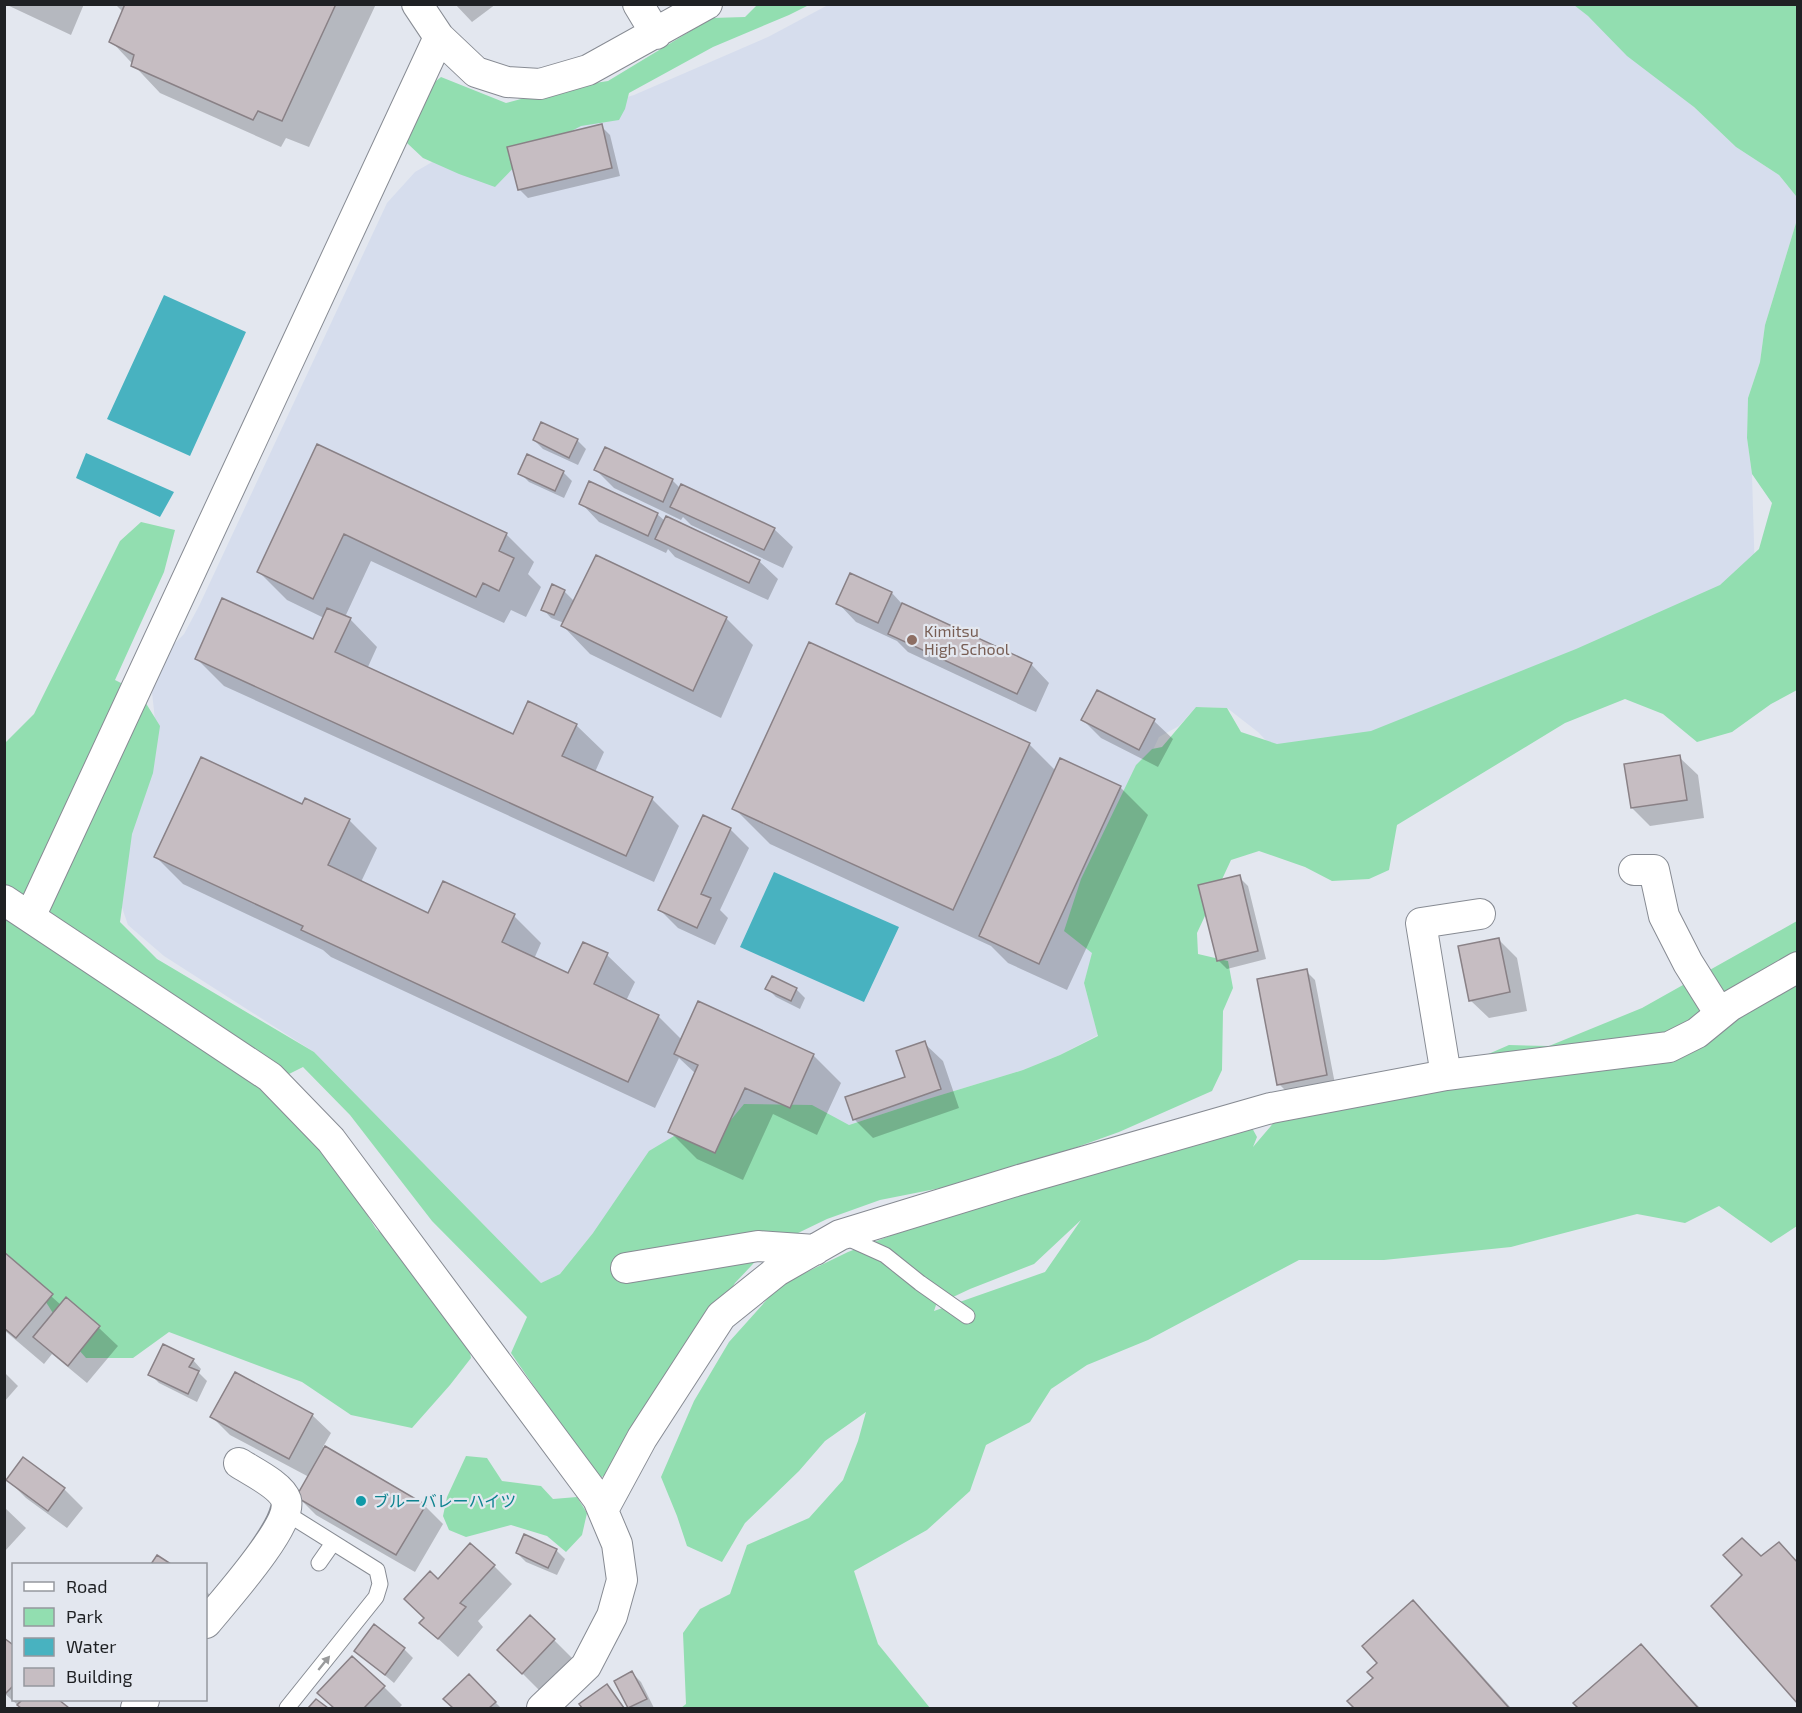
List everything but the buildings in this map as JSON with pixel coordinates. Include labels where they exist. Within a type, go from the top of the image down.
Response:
[{"type":"street","points":[[417,4],[439,38],[476,72],[507,82],[540,84],[588,70],[707,4]]},
{"type":"street","points":[[638,4],[656,34]]},
{"type":"street","points":[[30,917],[439,38]]},
{"type":"street","points":[[1634,870],[1654,870],[1664,916],[1688,963],[1720,1014]]},
{"type":"street","points":[[4,900],[270,1077],[331,1140],[598,1498],[617,1544],[622,1580],[612,1616],[586,1666],[542,1708]]},
{"type":"street","points":[[1446,1075],[1421,923],[1480,914]]},
{"type":"street","points":[[603,1510],[642,1438],[721,1316],[777,1271],[840,1235],[1016,1181],[1271,1108],[1446,1075],[1669,1047],[1697,1033],[1730,1006],[1797,967]]},
{"type":"street","points":[[626,1268],[758,1246],[814,1250]]},
{"type":"street","points":[[207,1622],[263,1553],[286,1513],[286,1500],[276,1486],[239,1463]]},
{"type":"lane","points":[[840,1235],[885,1255],[920,1283],[968,1316]]},
{"type":"lane","points":[[286,1513],[377,1570],[380,1584],[376,1597],[287,1708]]},
{"type":"lane","points":[[319,1563],[333,1543]]},
{"type":"shaded area","name":"Kimitsu High School","points":[[1574,4],[1694,107],[1736,147],[1779,175],[1796,196],[1796,223],[1765,325],[1760,362],[1748,398],[1747,438],[1752,474],[1755,578],[1479,718],[1276,751],[1258,732],[1227,708],[1196,707],[1179,726],[1159,737],[1095,875],[1093,953],[1084,983],[1098,1035],[1060,1055],[1023,1070],[849,1125],[593,1233],[560,1274],[541,1283],[314,1052],[164,956],[128,925],[113,881],[157,739],[152,692],[172,646],[184,634],[199,606],[387,203],[415,172],[451,151],[634,95],[768,37],[828,5]]},
{"type":"green space","points":[[757,5],[809,5],[713,47],[629,93],[625,109],[619,120],[581,126],[526,155],[495,187],[423,158],[407,143],[408,121],[421,93],[441,77],[506,103],[562,88],[608,81],[712,18],[745,17]]},
{"type":"green space","points":[[1574,5],[1797,5],[1797,690],[1771,704],[1732,732],[1697,742],[1663,714],[1625,699],[1565,723],[1397,825],[1389,870],[1369,879],[1332,881],[1305,867],[1259,851],[1231,860],[1197,933],[1198,954],[1228,961],[1233,988],[1223,1011],[1222,1070],[1212,1091],[1119,1132],[991,1178],[880,1200],[827,1219],[769,1247],[735,1283],[616,1469],[598,1479],[511,1353],[527,1317],[432,1221],[350,1115],[303,1067],[281,1078],[376,1229],[430,1274],[466,1331],[471,1358],[412,1428],[351,1415],[302,1382],[169,1332],[133,1358],[86,1358],[70,1340],[44,1299],[5,1263],[4,744],[34,714],[120,541],[141,522],[175,530],[164,572],[115,680],[139,692],[160,726],[153,773],[132,834],[120,922],[157,959],[314,1052],[541,1283],[560,1274],[593,1233],[649,1151],[674,1136],[711,1144],[744,1104],[812,1105],[849,1125],[1023,1070],[1098,1036],[1084,983],[1092,953],[1064,931],[1081,879],[1136,765],[1152,749],[1162,747],[1196,707],[1227,708],[1241,732],[1277,744],[1371,731],[1576,649],[1720,585],[1759,549],[1772,503],[1752,474],[1747,438],[1748,398],[1760,362],[1765,325],[1796,223],[1796,196],[1779,175],[1736,147],[1694,107],[1627,56]]},
{"type":"green space","points":[[1797,921],[1797,1226],[1771,1243],[1719,1206],[1685,1223],[1637,1214],[1511,1247],[1384,1260],[1299,1260],[1148,1340],[1087,1365],[1051,1389],[1030,1422],[986,1445],[970,1491],[927,1530],[854,1571],[878,1644],[930,1708],[681,1708],[686,1704],[683,1633],[700,1609],[730,1594],[747,1545],[809,1518],[843,1480],[866,1412],[825,1441],[799,1471],[745,1523],[722,1562],[687,1546],[661,1477],[694,1401],[729,1342],[780,1285],[848,1252],[913,1227],[1251,1126],[1257,1137],[1253,1147],[1305,1086],[1406,1090],[1509,1045],[1549,1046],[1642,1008]],"holes":[[[1081,1220],[1045,1272],[934,1311],[936,1305],[970,1289],[1034,1264]]]},
{"type":"green space","points":[[466,1456],[487,1458],[502,1481],[541,1486],[553,1499],[577,1497],[587,1513],[582,1535],[566,1552],[547,1536],[511,1525],[466,1537],[449,1530],[443,1516],[447,1497]]},
{"type":"water","points":[[164,295],[246,332],[190,456],[107,419]]},
{"type":"water","points":[[86,453],[174,492],[160,517],[76,478]]},
{"type":"water","points":[[774,872],[899,927],[864,1002],[740,947]]},
{"type":"place","name":"Kimitsu High School","points":[[912,640]]},
{"type":"place","name":"ブルーバレーハイツ","points":[[361,1501]]}]
